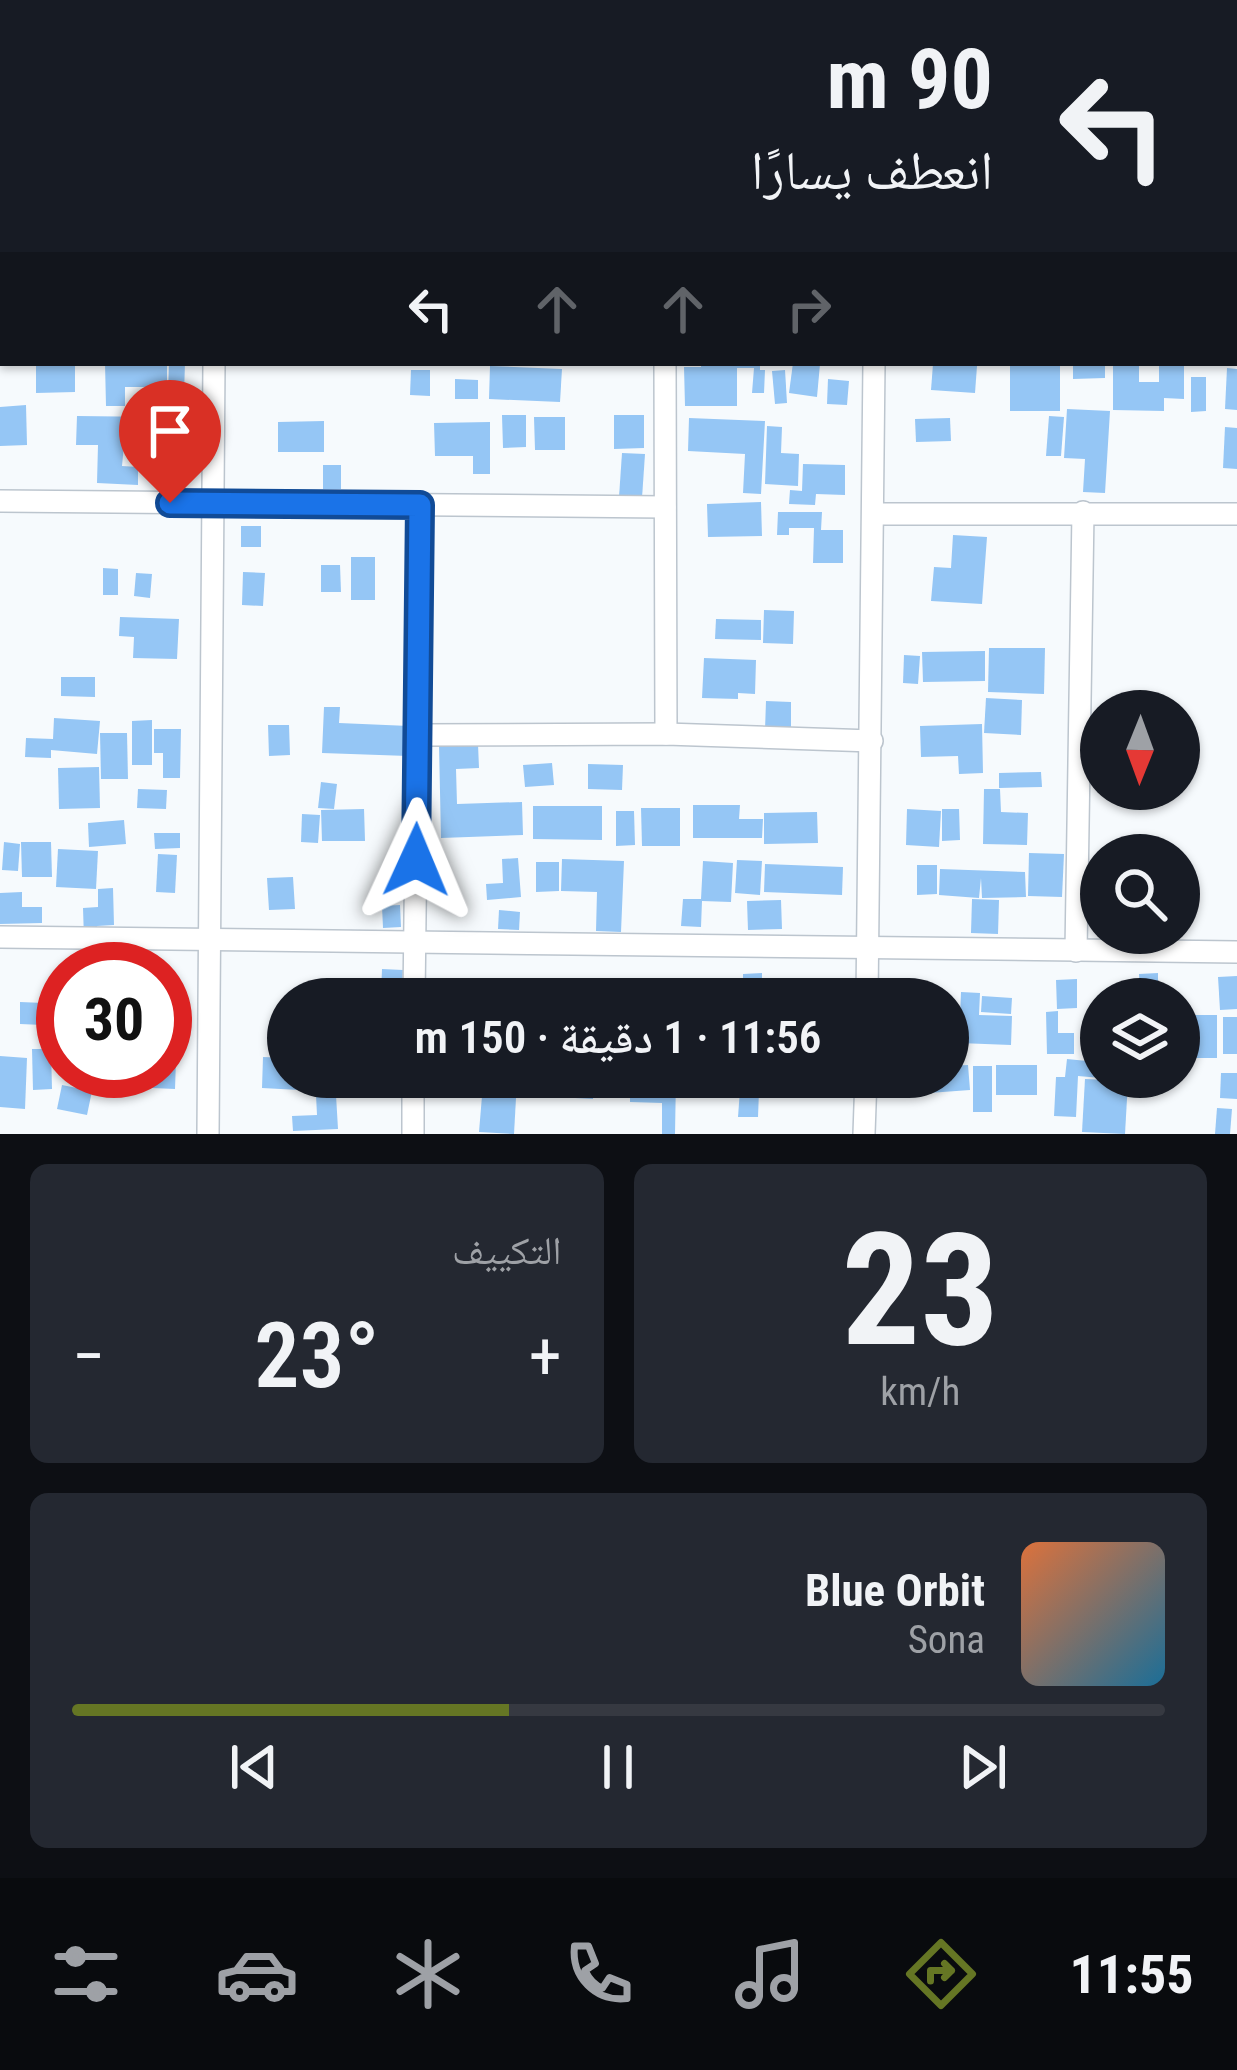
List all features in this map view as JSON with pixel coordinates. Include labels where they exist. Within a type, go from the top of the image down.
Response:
[{"type":"street","points":[[208,1134],[214,366]]},
{"type":"street","points":[[665,366],[665,734]]},
{"type":"street","points":[[868,978],[874,366]]},
{"type":"street","points":[[0,501],[665,507]]},
{"type":"street","points":[[414,978],[420,505]]},
{"type":"street","points":[[1076,951],[1083,512]]},
{"type":"street","points":[[873,514],[1237,514]]},
{"type":"street","points":[[417,735],[665,734],[872,740]]},
{"type":"street","points":[[0,937],[1237,952]]},
{"type":"street","points":[[412,1134],[413,1098]]},
{"type":"street","points":[[864,1134],[865,1098]]},
{"type":"building","points":[[36,366],[75,366],[75,392],[36,393]]},
{"type":"building","points":[[105,366],[167,366],[167,387],[125,387],[125,406],[106,406]]},
{"type":"building","points":[[169,366],[185,366],[184,394],[168,394]]},
{"type":"building","points":[[490,366],[562,369],[560,402],[489,399]]},
{"type":"building","points":[[760,366],[765,370],[764,393],[752,393],[754,368],[737,368],[737,406],[685,406],[684,367]]},
{"type":"building","points":[[793,366],[820,366],[817,397],[789,393]]},
{"type":"building","points":[[933,366],[977,366],[975,393],[931,390]]},
{"type":"building","points":[[1010,366],[1060,366],[1060,411],[1010,411]]},
{"type":"building","points":[[1073,366],[1105,366],[1105,378],[1073,379]]},
{"type":"building","points":[[1113,366],[1139,366],[1139,382],[1159,382],[1159,366],[1184,366],[1184,399],[1164,398],[1164,411],[1113,410]]},
{"type":"building","points":[[1227,368],[1237,369],[1237,410],[1225,409]]},
{"type":"building","points":[[411,370],[430,370],[430,396],[410,395]]},
{"type":"building","points":[[785,370],[787,403],[775,404],[772,371]]},
{"type":"building","points":[[1191,377],[1206,377],[1206,411],[1191,412]]},
{"type":"building","points":[[455,379],[478,380],[478,399],[455,399]]},
{"type":"building","points":[[828,379],[849,381],[847,405],[827,404]]},
{"type":"building","points":[[26,405],[27,445],[0,446],[0,407]]},
{"type":"building","points":[[1067,409],[1110,411],[1105,493],[1083,492],[1085,459],[1064,458]]},
{"type":"building","points":[[502,415],[526,415],[526,447],[503,448]]},
{"type":"building","points":[[614,415],[644,415],[644,448],[614,449]]},
{"type":"building","points":[[77,416],[160,417],[160,446],[124,445],[122,466],[138,467],[138,485],[97,483],[98,445],[76,445]]},
{"type":"building","points":[[1049,416],[1064,417],[1061,456],[1046,456]]},
{"type":"building","points":[[534,417],[565,417],[565,450],[535,450]]},
{"type":"building","points":[[689,418],[765,421],[761,494],[743,493],[745,454],[688,451]]},
{"type":"building","points":[[950,418],[951,441],[916,442],[915,419]]},
{"type":"building","points":[[324,421],[324,452],[278,452],[278,422]]},
{"type":"building","points":[[490,422],[490,474],[473,474],[473,456],[435,456],[434,423]]},
{"type":"building","points":[[767,426],[782,427],[781,453],[799,454],[798,486],[765,484]]},
{"type":"building","points":[[1225,427],[1237,428],[1237,469],[1223,468]]},
{"type":"building","points":[[622,453],[645,454],[642,498],[619,497]]},
{"type":"building","points":[[803,464],[845,465],[845,495],[816,494],[815,505],[789,504],[790,490],[802,491]]},
{"type":"building","points":[[323,465],[341,465],[341,489],[323,489]]},
{"type":"building","points":[[761,502],[762,536],[708,537],[707,504]]},
{"type":"building","points":[[778,512],[822,512],[821,530],[843,530],[843,563],[813,563],[814,528],[789,528],[789,535],[777,535]]},
{"type":"building","points":[[241,526],[261,526],[261,547],[241,547]]},
{"type":"building","points":[[953,535],[987,537],[982,604],[931,601],[934,567],[951,568]]},
{"type":"building","points":[[351,557],[375,557],[375,600],[351,600]]},
{"type":"building","points":[[321,565],[340,565],[341,592],[321,592]]},
{"type":"building","points":[[103,568],[118,569],[118,595],[103,595]]},
{"type":"building","points":[[243,572],[265,573],[263,606],[242,605]]},
{"type":"building","points":[[136,573],[152,574],[150,598],[134,596]]},
{"type":"building","points":[[764,610],[794,611],[793,644],[763,643]]},
{"type":"building","points":[[120,617],[179,619],[177,659],[133,658],[134,637],[119,636]]},
{"type":"building","points":[[716,619],[761,620],[761,640],[715,639]]},
{"type":"building","points":[[989,648],[1045,648],[1044,694],[988,692]]},
{"type":"building","points":[[985,651],[985,681],[923,682],[922,652]]},
{"type":"building","points":[[904,655],[920,656],[918,684],[903,683]]},
{"type":"building","points":[[704,658],[756,660],[755,694],[738,693],[738,699],[702,698]]},
{"type":"building","points":[[61,677],[95,677],[95,697],[61,696]]},
{"type":"building","points":[[986,698],[1022,700],[1021,735],[984,733]]},
{"type":"building","points":[[766,701],[791,702],[791,730],[765,730]]},
{"type":"building","points":[[324,707],[340,707],[339,723],[409,726],[408,756],[322,753]]},
{"type":"building","points":[[54,718],[100,721],[97,754],[51,750],[51,758],[25,757],[26,738],[53,739]]},
{"type":"building","points":[[152,720],[152,765],[132,765],[132,721]]},
{"type":"building","points":[[982,724],[983,773],[959,774],[958,756],[921,757],[920,726]]},
{"type":"building","points":[[268,725],[289,725],[290,755],[269,756]]},
{"type":"building","points":[[154,729],[181,729],[180,778],[163,778],[163,753],[154,753]]},
{"type":"building","points":[[100,733],[127,733],[128,779],[101,779]]},
{"type":"building","points":[[478,744],[479,768],[456,769],[457,804],[522,802],[523,835],[441,838],[439,745]]},
{"type":"building","points":[[552,763],[554,785],[525,787],[523,765]]},
{"type":"building","points":[[588,764],[623,765],[622,790],[588,789]]},
{"type":"building","points":[[99,767],[100,808],[59,809],[58,768]]},
{"type":"building","points":[[1041,772],[1042,787],[999,788],[999,773]]},
{"type":"building","points":[[321,782],[337,784],[334,809],[318,808]]},
{"type":"building","points":[[138,789],[167,790],[166,809],[137,808]]},
{"type":"building","points":[[984,789],[1000,789],[1001,812],[1028,813],[1027,845],[983,844]]},
{"type":"building","points":[[693,805],[740,805],[739,819],[763,819],[762,838],[693,838]]},
{"type":"building","points":[[533,806],[602,806],[602,840],[533,839]]},
{"type":"building","points":[[641,808],[680,808],[680,846],[642,846]]},
{"type":"building","points":[[364,809],[365,841],[322,841],[321,810]]},
{"type":"building","points":[[907,809],[941,811],[939,847],[906,845]]},
{"type":"building","points":[[942,809],[959,809],[960,840],[942,841]]},
{"type":"building","points":[[616,811],[634,811],[635,845],[616,846]]},
{"type":"building","points":[[817,812],[818,843],[764,844],[764,813]]},
{"type":"building","points":[[302,814],[320,815],[318,843],[301,842]]},
{"type":"building","points":[[124,820],[126,844],[89,847],[88,823]]},
{"type":"building","points":[[154,833],[180,833],[180,848],[155,849]]},
{"type":"building","points":[[4,842],[20,844],[18,871],[2,870]]},
{"type":"building","points":[[21,842],[51,842],[52,877],[22,877]]},
{"type":"building","points":[[58,849],[98,851],[96,889],[56,887]]},
{"type":"building","points":[[1029,853],[1064,854],[1062,897],[1028,896]]},
{"type":"building","points":[[158,854],[177,855],[175,893],[156,892]]},
{"type":"building","points":[[518,858],[521,897],[487,900],[486,884],[503,883],[502,859]]},
{"type":"building","points":[[562,859],[624,861],[621,932],[596,931],[597,892],[561,891]]},
{"type":"building","points":[[737,860],[762,861],[760,895],[735,893]]},
{"type":"building","points":[[703,861],[733,863],[731,902],[702,901],[701,927],[681,926],[683,899],[701,899]]},
{"type":"building","points":[[536,862],[559,862],[559,891],[536,892]]},
{"type":"building","points":[[765,864],[843,867],[842,895],[764,892]]},
{"type":"building","points":[[917,865],[937,865],[937,894],[917,895]]},
{"type":"building","points":[[940,869],[1025,872],[1026,897],[982,898],[981,878],[979,898],[939,895]]},
{"type":"building","points":[[293,877],[295,909],[269,910],[267,878]]},
{"type":"building","points":[[113,888],[114,925],[97,926],[98,939],[84,939],[83,908],[98,907],[98,889]]},
{"type":"building","points":[[22,892],[22,907],[42,907],[42,923],[0,924],[0,893]]},
{"type":"building","points":[[972,899],[999,900],[998,934],[971,933]]},
{"type":"building","points":[[781,900],[782,929],[748,930],[747,901]]},
{"type":"building","points":[[400,905],[401,927],[383,928],[382,906]]},
{"type":"building","points":[[499,910],[520,912],[519,930],[498,929]]},
{"type":"building","points":[[382,969],[403,970],[402,978],[382,978]]},
{"type":"building","points":[[1237,976],[1237,1009],[1220,1010],[1218,977]]},
{"type":"building","points":[[1077,979],[1077,1008],[1057,1009],[1056,980]]},
{"type":"building","points":[[969,992],[980,993],[979,1015],[1012,1016],[1011,1045],[969,1043]]},
{"type":"building","points":[[982,996],[1012,998],[1011,1014],[981,1012]]},
{"type":"building","points":[[20,1002],[36,1003],[36,1025],[20,1024]]},
{"type":"building","points":[[1058,1011],[1058,1033],[1074,1033],[1074,1054],[1047,1054],[1046,1012]]},
{"type":"building","points":[[1200,1015],[1217,1015],[1217,1058],[1200,1058]]},
{"type":"building","points":[[1223,1017],[1237,1017],[1237,1054],[1223,1054]]},
{"type":"building","points":[[32,1049],[36,1049],[36,1090]]},
{"type":"building","points":[[0,1056],[27,1058],[25,1109],[0,1107]]},
{"type":"building","points":[[263,1057],[267,1057],[267,1088],[262,1088]]},
{"type":"building","points":[[1067,1059],[1080,1060],[1076,1117],[1054,1116],[1056,1077],[1065,1077]]},
{"type":"building","points":[[996,1065],[1037,1065],[1037,1095],[996,1095]]},
{"type":"building","points":[[973,1066],[992,1066],[992,1112],[973,1112]]},
{"type":"building","points":[[1221,1073],[1237,1073],[1237,1099],[1220,1098]]},
{"type":"building","points":[[59,1098],[91,1098],[87,1115],[57,1109]]},
{"type":"building","points":[[316,1098],[336,1098],[338,1129],[293,1131],[292,1116],[317,1115]]},
{"type":"building","points":[[482,1098],[516,1098],[514,1134],[479,1132]]},
{"type":"building","points":[[630,1098],[676,1098],[675,1134],[662,1134],[662,1103],[630,1102]]},
{"type":"building","points":[[739,1098],[759,1098],[758,1117],[738,1117]]},
{"type":"building","points":[[1084,1098],[1127,1098],[1125,1134],[1082,1132]]},
{"type":"building","points":[[1217,1108],[1232,1109],[1230,1134],[1215,1134]]},
{"type":"route","points":[[170,503],[420,505],[416,860]]}]
